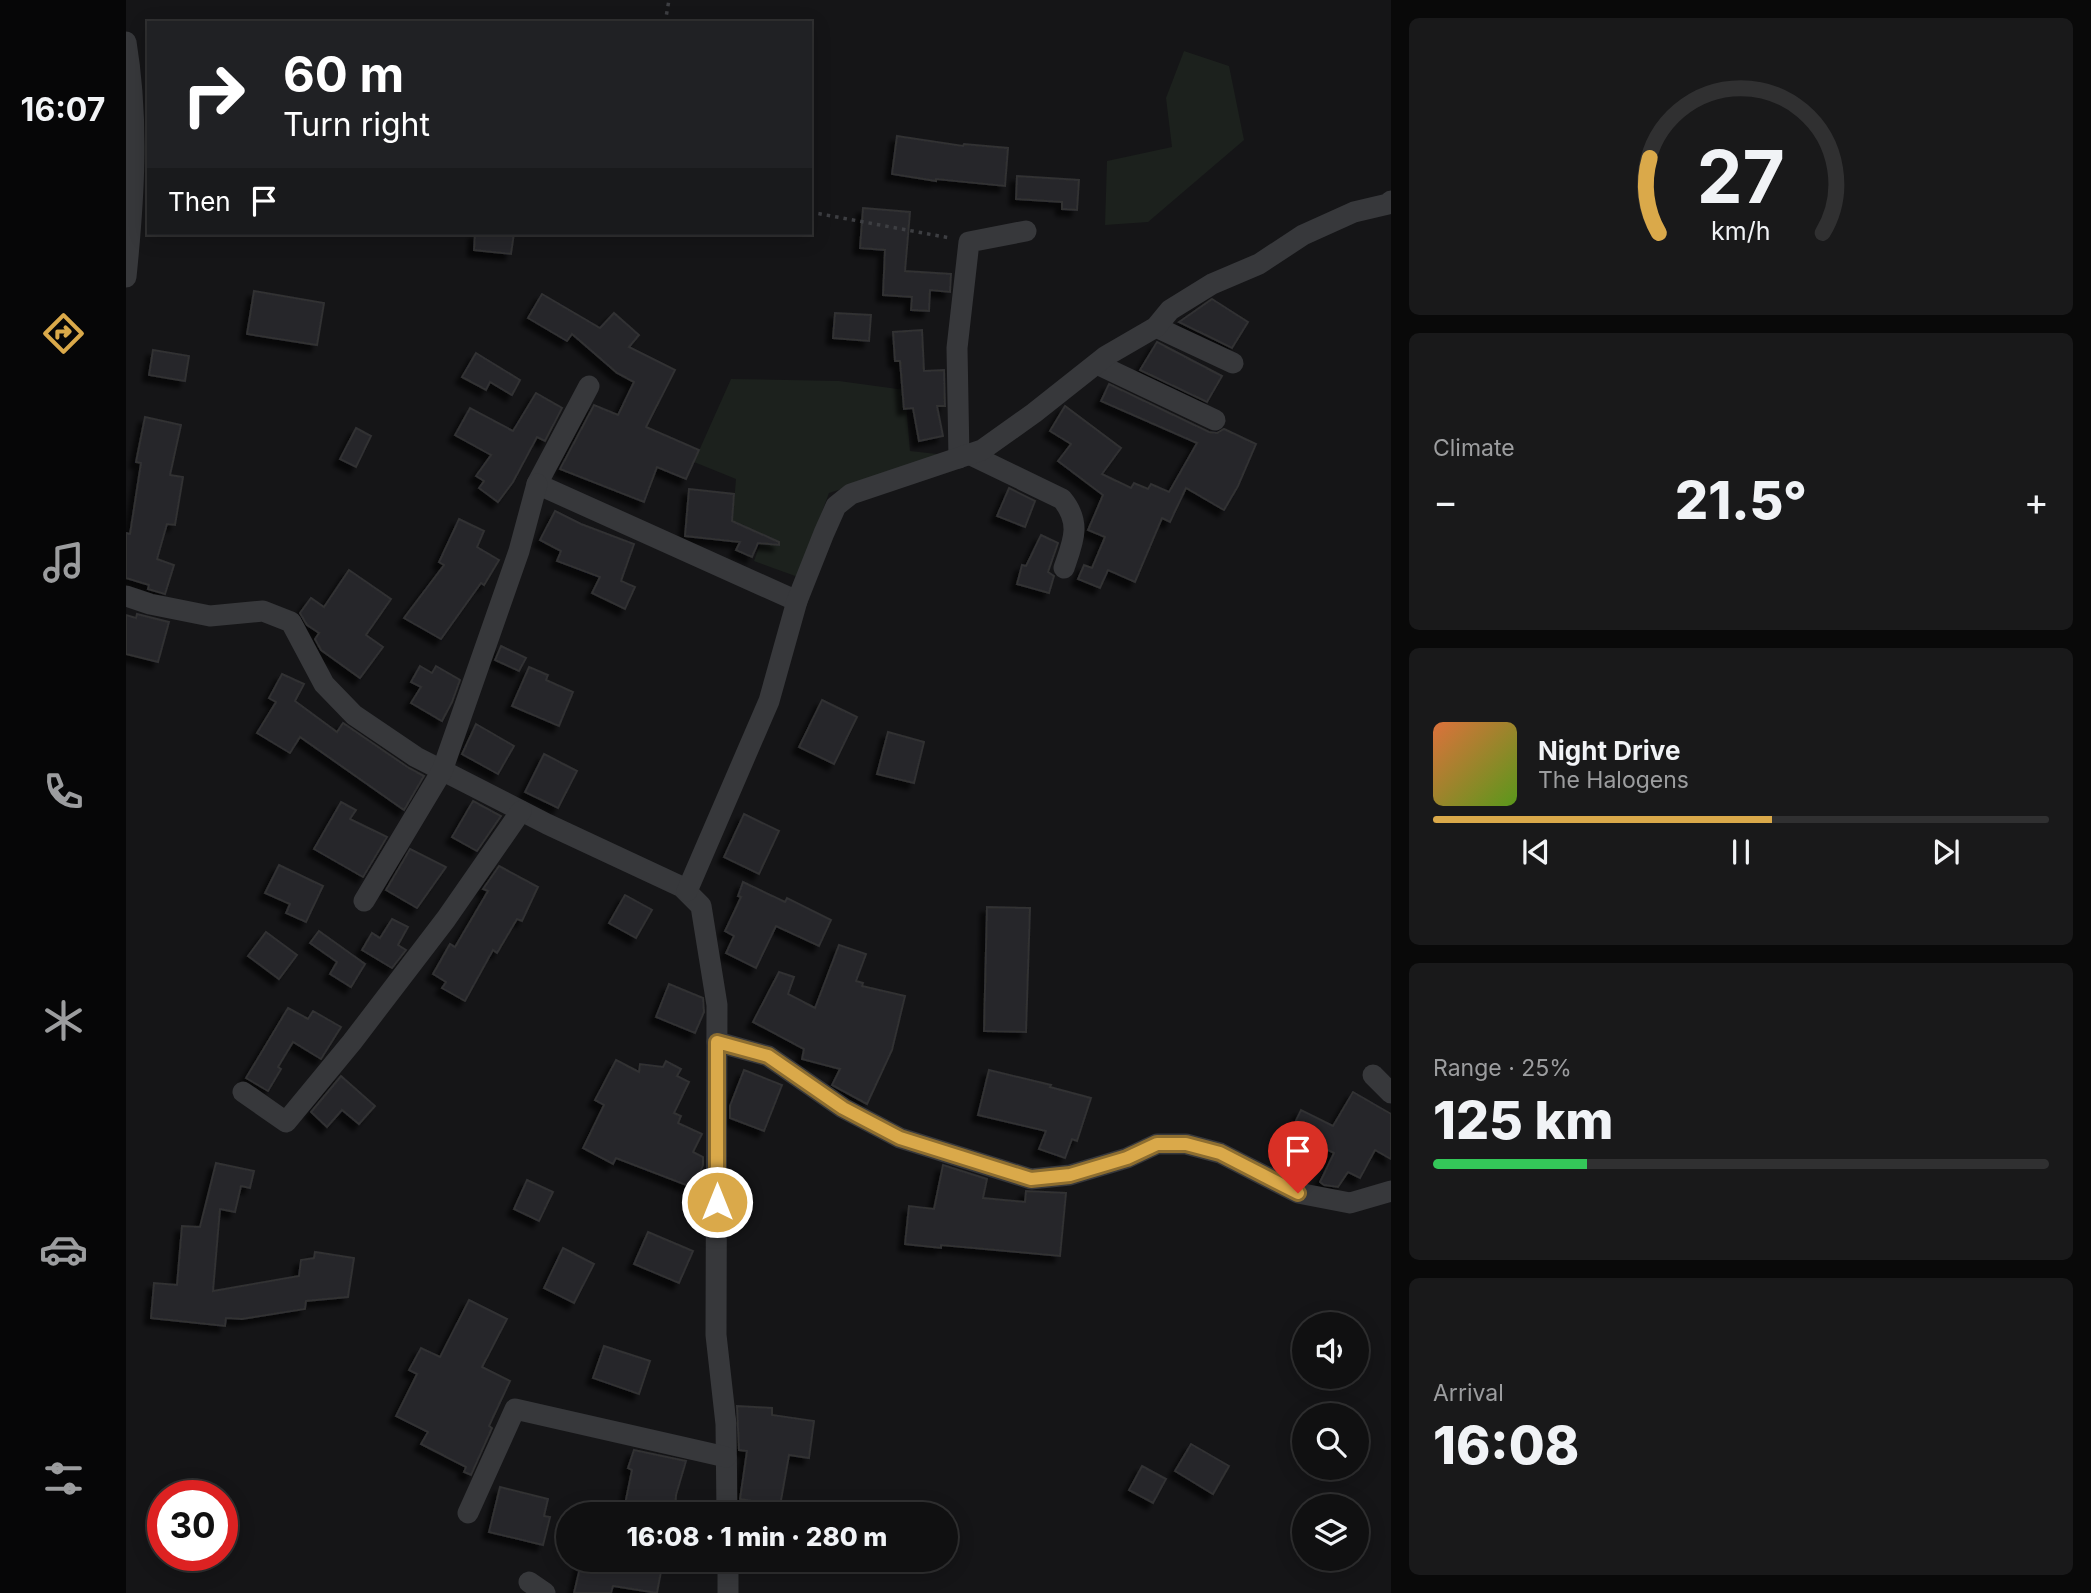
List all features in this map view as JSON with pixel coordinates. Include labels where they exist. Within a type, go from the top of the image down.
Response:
[{"type":"street","points":[[126,42],[132,78],[135,190],[126,277]]},
{"type":"street","points":[[687,891],[769,701],[797,601],[836,506],[851,494],[982,450],[1106,356],[1156,327],[1170,310],[1212,284],[1259,264],[1303,235],[1354,212],[1391,201]]},
{"type":"street","points":[[964,456],[957,348],[969,242],[1026,231]]},
{"type":"street","points":[[1156,327],[1233,363]]},
{"type":"street","points":[[1097,365],[1215,420]]},
{"type":"street","points":[[363,901],[442,771],[519,551],[537,484],[589,386]]},
{"type":"street","points":[[964,456],[1062,499],[1070,508],[1076,531],[1065,568]]},
{"type":"street","points":[[537,484],[797,601]]},
{"type":"street","points":[[126,596],[150,604],[210,616],[263,611],[291,622],[324,684],[354,715],[416,757],[442,771],[682,887],[701,906],[717,1005],[716,1335],[726,1424],[727,1502]]},
{"type":"street","points":[[243,1092],[286,1122],[352,1042],[438,929],[521,811]]},
{"type":"street","points":[[717,1042],[768,1056],[843,1108],[900,1138],[1031,1179],[1070,1175],[1127,1158],[1157,1144],[1186,1144],[1220,1153],[1298,1193],[1350,1203],[1391,1191]]},
{"type":"street","points":[[1373,1075],[1391,1093]]},
{"type":"street","points":[[468,1513],[515,1409],[726,1457]]},
{"type":"street","points":[[728,1572],[728,1593]]},
{"type":"path","points":[[665,21],[669,0]]},
{"type":"path","points":[[812,212],[969,242]]},
{"type":"shaded area","points":[[1184,51],[1229,66],[1244,140],[1148,222],[1105,225],[1107,161],[1172,147],[1166,98]]},
{"type":"shaded area","points":[[731,379],[839,381],[905,390],[910,451],[946,455],[829,493],[798,577],[754,561],[762,539],[732,525],[736,479],[694,462]]},
{"type":"building","points":[[897,136],[963,146],[1008,148],[1005,186],[936,181],[892,174]]},
{"type":"building","points":[[1017,176],[1079,180],[1077,210],[1062,209],[1062,202],[1016,199]]},
{"type":"building","points":[[863,208],[910,212],[905,271],[951,274],[950,292],[930,290],[929,311],[911,310],[912,297],[883,295],[885,250],[860,248]]},
{"type":"building","points":[[475,235],[514,235],[511,254],[474,250]]},
{"type":"building","points":[[254,291],[324,303],[317,345],[247,334]]},
{"type":"building","points":[[542,294],[600,328],[614,313],[639,335],[629,347],[675,370],[646,427],[699,450],[686,479],[657,467],[644,502],[560,469],[594,405],[618,415],[634,382],[617,373],[572,334],[567,341],[528,318]]},
{"type":"building","points":[[1212,299],[1248,322],[1232,348],[1179,322]]},
{"type":"building","points":[[835,313],[871,315],[869,341],[833,338]]},
{"type":"building","points":[[922,330],[924,371],[944,370],[945,406],[937,406],[943,436],[919,441],[913,408],[904,409],[900,361],[895,361],[893,332]]},
{"type":"building","points":[[1157,342],[1222,376],[1207,402],[1140,370]]},
{"type":"building","points":[[153,350],[189,356],[185,381],[149,375]]},
{"type":"building","points":[[476,353],[520,380],[512,395],[490,382],[486,390],[462,377]]},
{"type":"building","points":[[1109,384],[1209,432],[1217,433],[1224,429],[1256,444],[1238,486],[1224,510],[1186,488],[1170,522],[1162,518],[1135,582],[1108,570],[1100,588],[1078,579],[1084,565],[1092,568],[1105,537],[1088,530],[1103,495],[1058,461],[1071,444],[1050,431],[1065,406],[1121,448],[1102,474],[1131,488],[1134,483],[1148,489],[1151,484],[1169,492],[1197,443],[1101,401]]},
{"type":"building","points":[[536,393],[562,408],[545,441],[537,437],[513,482],[498,502],[479,488],[484,481],[476,476],[491,455],[455,435],[470,408],[513,431]]},
{"type":"building","points":[[145,417],[181,425],[170,475],[183,477],[175,525],[167,524],[157,559],[174,565],[165,594],[148,589],[149,585],[126,578],[126,533],[130,534],[141,463],[136,462]]},
{"type":"building","points":[[356,428],[371,436],[356,467],[340,459]]},
{"type":"building","points":[[1009,488],[1035,501],[1025,527],[997,516]]},
{"type":"building","points":[[689,489],[734,494],[732,521],[779,542],[779,545],[758,543],[752,557],[736,550],[740,542],[685,536]]},
{"type":"building","points":[[555,511],[634,544],[621,581],[635,587],[625,609],[592,593],[600,577],[557,561],[561,551],[540,540]]},
{"type":"building","points":[[459,519],[484,531],[477,547],[499,560],[484,585],[481,583],[441,639],[404,618],[444,565],[439,562]]},
{"type":"building","points":[[1041,535],[1058,543],[1048,572],[1054,576],[1049,593],[1017,584],[1022,565],[1026,566]]},
{"type":"building","points":[[349,570],[391,599],[366,635],[383,647],[360,678],[321,650],[315,639],[319,633],[307,625],[300,613],[311,598],[324,607]]},
{"type":"building","points":[[137,614],[169,622],[158,662],[126,654],[126,615],[136,618]]},
{"type":"building","points":[[501,646],[526,658],[519,671],[495,660]]},
{"type":"building","points":[[420,666],[432,673],[436,666],[460,680],[442,721],[411,703],[421,687],[411,682]]},
{"type":"building","points":[[529,667],[548,675],[546,680],[573,692],[559,726],[512,706]]},
{"type":"building","points":[[282,674],[304,684],[295,701],[337,732],[343,723],[424,776],[404,810],[300,737],[290,753],[257,733],[276,702],[269,698]]},
{"type":"building","points":[[822,700],[857,717],[834,764],[799,747]]},
{"type":"building","points":[[476,724],[514,746],[498,774],[462,754]]},
{"type":"building","points":[[888,732],[924,742],[914,783],[877,774]]},
{"type":"building","points":[[544,754],[577,771],[558,808],[525,792]]},
{"type":"building","points":[[473,801],[501,816],[477,851],[452,837]]},
{"type":"building","points":[[341,802],[356,810],[350,819],[387,837],[363,877],[314,849]]},
{"type":"building","points":[[744,814],[779,831],[759,874],[724,857]]},
{"type":"building","points":[[410,849],[446,867],[417,908],[386,890]]},
{"type":"building","points":[[279,865],[323,886],[306,922],[286,913],[290,904],[265,893]]},
{"type":"building","points":[[499,866],[538,887],[522,921],[517,919],[497,953],[493,950],[465,1001],[442,988],[446,982],[433,974],[450,944],[455,947],[488,891],[483,889]]},
{"type":"building","points":[[743,882],[785,902],[787,898],[831,920],[819,946],[776,926],[756,968],[726,953],[734,936],[725,931],[741,897],[738,896]]},
{"type":"building","points":[[625,895],[652,910],[636,938],[609,923]]},
{"type":"building","points":[[987,907],[1030,908],[1026,1032],[984,1031]]},
{"type":"building","points":[[392,919],[408,927],[398,945],[406,950],[392,968],[362,950],[372,933],[380,938]]},
{"type":"building","points":[[319,931],[365,964],[351,987],[330,974],[337,962],[310,943]]},
{"type":"building","points":[[266,932],[297,955],[279,979],[248,956]]},
{"type":"building","points":[[839,945],[866,954],[856,981],[863,983],[862,986],[905,996],[892,1050],[867,1104],[832,1085],[840,1069],[802,1059],[804,1049],[753,1022],[779,972],[794,977],[788,994],[815,1008]]},
{"type":"building","points":[[669,984],[703,998],[704,1012],[695,1033],[656,1017]]},
{"type":"building","points":[[288,1008],[308,1019],[313,1011],[341,1027],[321,1059],[293,1042],[268,1091],[246,1078]]},
{"type":"building","points":[[616,1060],[639,1072],[640,1064],[663,1067],[666,1061],[681,1069],[677,1076],[689,1082],[674,1113],[681,1116],[678,1123],[702,1134],[693,1152],[703,1157],[703,1165],[694,1188],[616,1158],[613,1164],[583,1148],[604,1105],[595,1100]]},
{"type":"building","points":[[744,1070],[782,1085],[764,1131],[730,1118],[730,1106]]},
{"type":"building","points":[[989,1070],[1091,1098],[1077,1141],[1072,1139],[1065,1158],[1039,1149],[1046,1131],[978,1115]]},
{"type":"building","points":[[341,1076],[375,1106],[359,1124],[342,1110],[327,1127],[311,1112]]},
{"type":"building","points":[[1353,1092],[1391,1114],[1391,1159],[1375,1150],[1360,1178],[1348,1172],[1338,1187],[1324,1185],[1320,1182],[1334,1153],[1291,1131],[1301,1110],[1333,1126]]},
{"type":"building","points":[[216,1163],[254,1171],[250,1188],[241,1186],[235,1212],[220,1209],[213,1291],[299,1276],[301,1260],[314,1258],[315,1252],[354,1258],[348,1297],[306,1301],[305,1309],[242,1319],[226,1318],[225,1326],[151,1318],[154,1283],[177,1285],[182,1226],[200,1227]]},
{"type":"building","points":[[943,1165],[987,1179],[983,1198],[1025,1202],[1026,1191],[1066,1193],[1060,1256],[905,1244],[909,1206],[934,1209]]},
{"type":"building","points":[[527,1180],[553,1192],[539,1221],[514,1209]]},
{"type":"building","points":[[648,1232],[693,1251],[679,1283],[634,1264]]},
{"type":"building","points":[[563,1248],[594,1264],[574,1303],[544,1288]]},
{"type":"building","points":[[469,1300],[507,1319],[482,1367],[510,1381],[489,1426],[492,1428],[471,1475],[464,1472],[466,1467],[421,1444],[428,1432],[396,1416],[417,1374],[409,1370],[421,1348],[440,1357]]},
{"type":"building","points":[[604,1346],[650,1361],[639,1394],[593,1378]]},
{"type":"building","points":[[737,1406],[772,1408],[772,1415],[814,1421],[809,1458],[789,1455],[781,1502],[740,1499],[747,1451],[739,1450]]},
{"type":"building","points":[[1191,1444],[1229,1466],[1213,1494],[1175,1471]]},
{"type":"building","points":[[634,1450],[686,1461],[676,1502],[625,1502],[632,1470],[628,1468]]},
{"type":"building","points":[[1142,1466],[1166,1479],[1153,1503],[1129,1490]]},
{"type":"building","points":[[500,1487],[548,1499],[544,1516],[550,1517],[543,1545],[489,1532]]},
{"type":"building","points":[[579,1572],[661,1572],[657,1593],[613,1586],[611,1593],[574,1593]]},
{"type":"route","points":[[717,1202],[717,1042],[768,1056],[843,1108],[900,1138],[1031,1179],[1070,1175],[1127,1158],[1157,1144],[1186,1144],[1220,1153],[1298,1193]]}]
